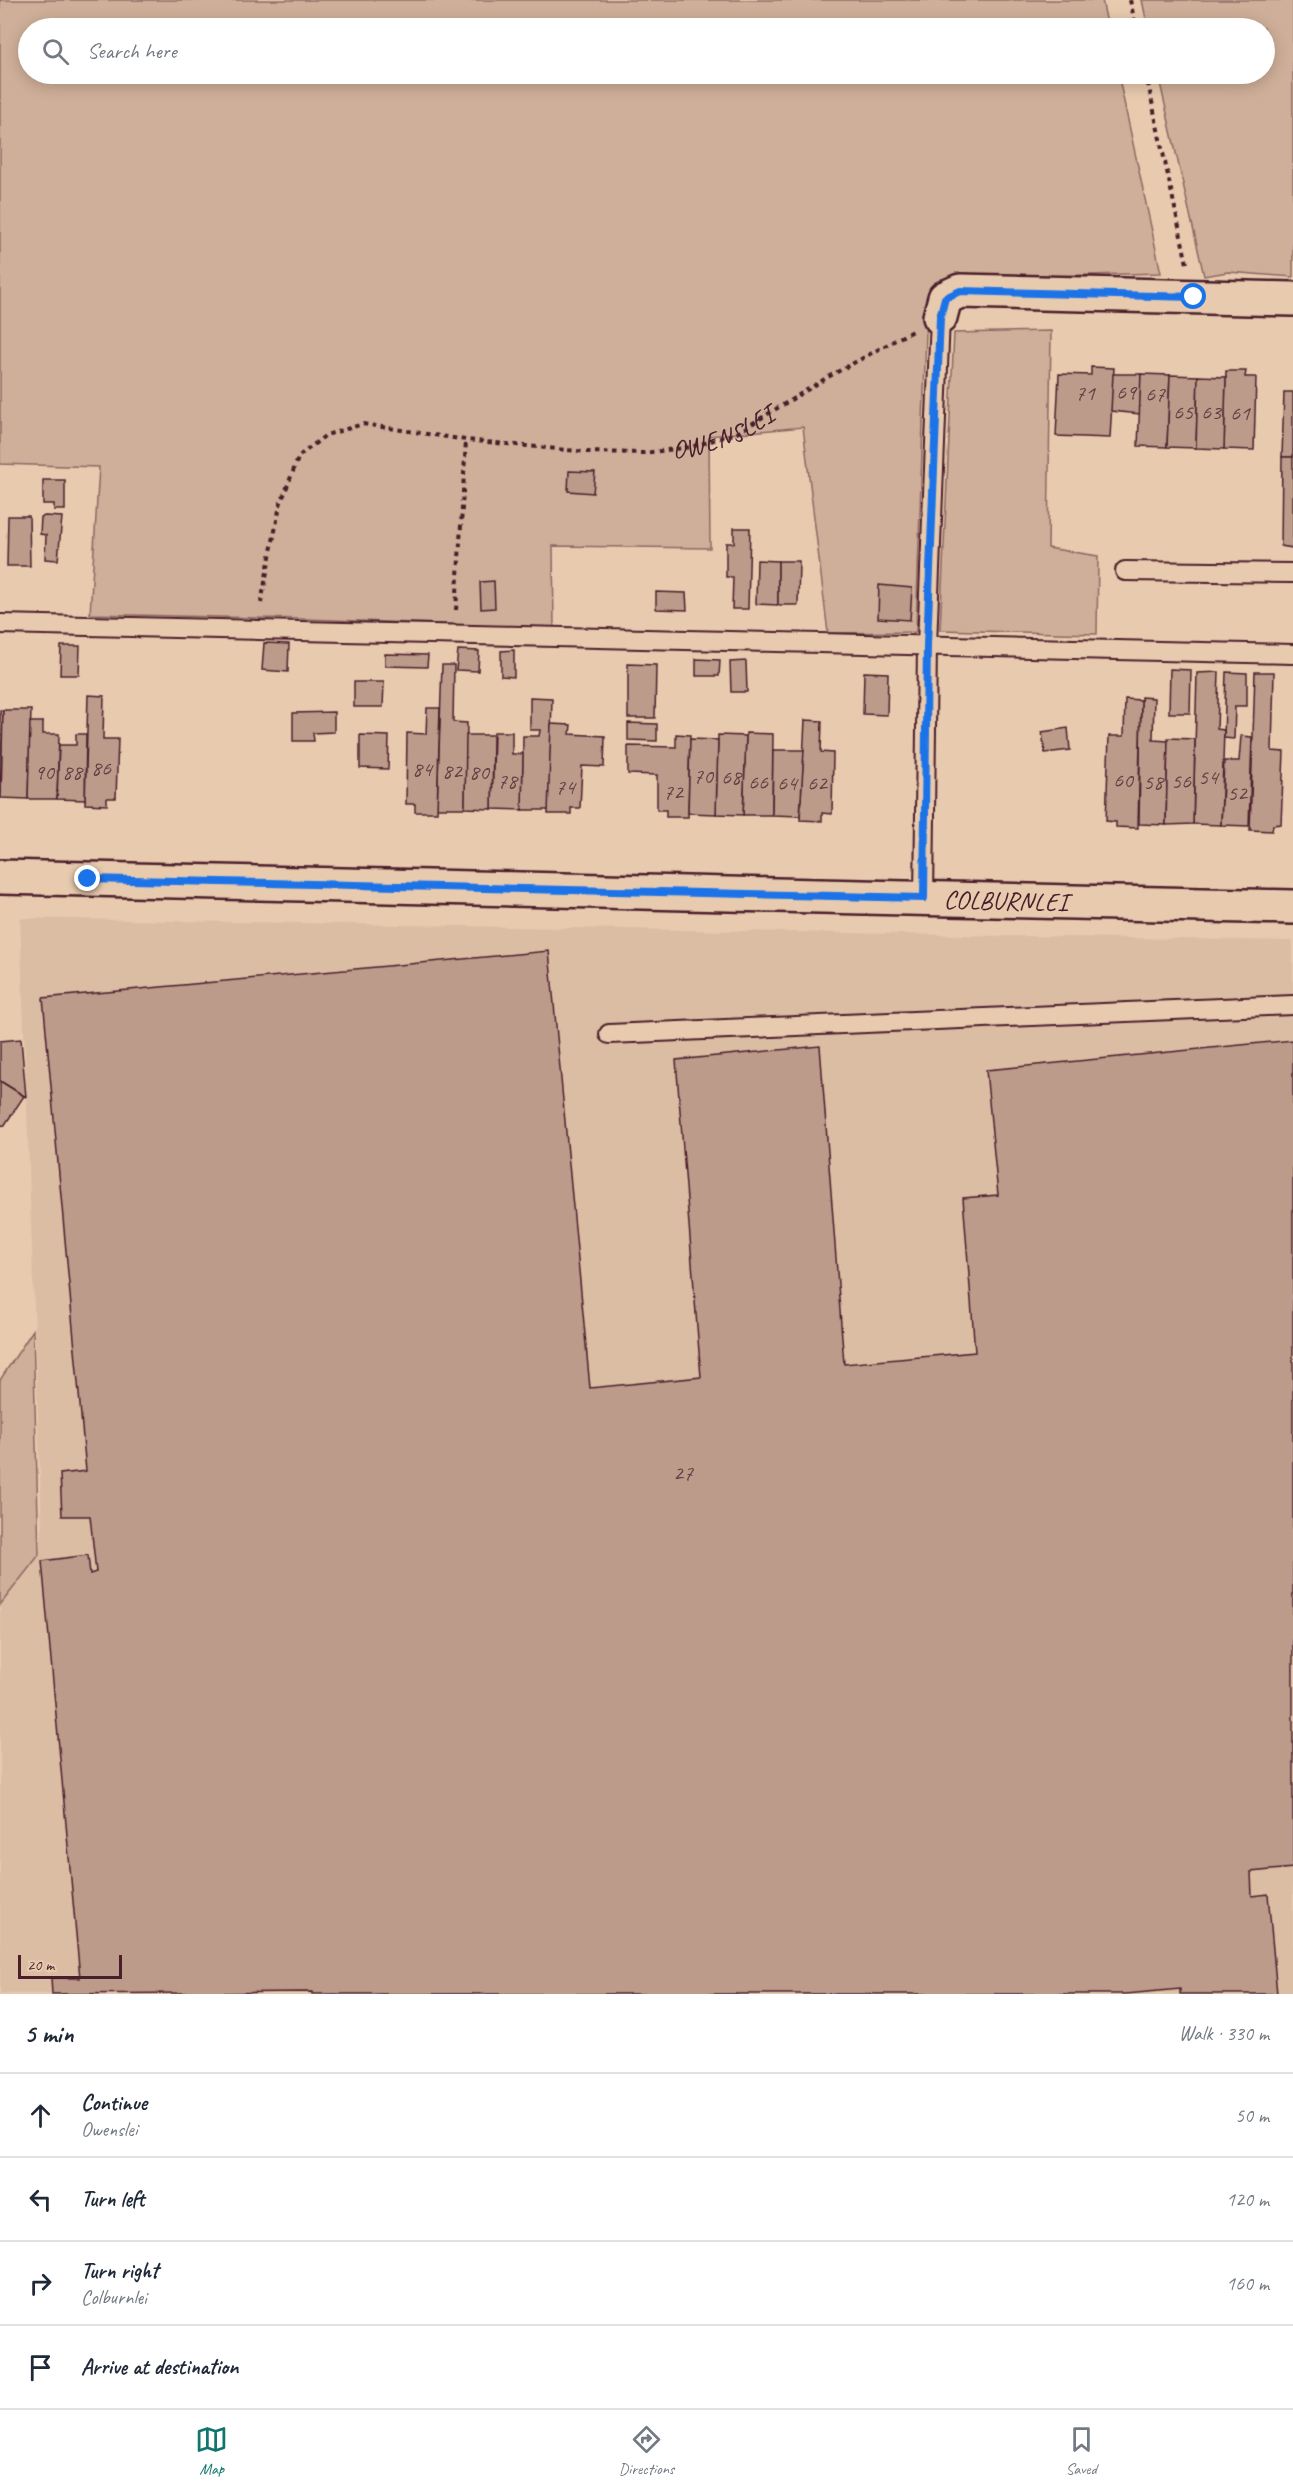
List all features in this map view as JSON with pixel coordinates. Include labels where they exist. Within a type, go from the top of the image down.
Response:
[{"type":"street","points":[[940,317],[945,298],[960,291],[1293,298]]},
{"type":"street","name":"COLBURNLEI","points":[[0,877],[1293,907]]},
{"type":"lane","points":[[924,898],[927,645],[940,317]]},
{"type":"lane","points":[[1125,571],[1293,573]]},
{"type":"lane","points":[[0,624],[1293,654]]},
{"type":"lane","points":[[609,1034],[1293,1005]]},
{"type":"path","points":[[1130,0],[1134,18]]},
{"type":"path","points":[[1148,84],[1194,297]]},
{"type":"path","name":"OWENSLEI","points":[[256,630],[280,505],[299,456],[326,435],[363,424],[466,440],[587,452],[644,453],[691,447],[737,433],[839,371],[940,317]]},
{"type":"path","points":[[455,634],[466,440]]},
{"type":"shaded area","points":[[0,0],[1102,0],[1106,18],[18,18],[18,84],[1120,84],[1161,273],[941,279],[926,332],[916,632],[828,633],[803,427],[709,436],[710,548],[553,546],[554,628],[90,614],[99,467],[0,464]]},
{"type":"shaded area","points":[[1142,0],[1293,0],[1293,277],[1228,272],[1204,276],[1160,84],[1275,84],[1275,18],[1146,18]]},
{"type":"shaded area","points":[[1051,331],[1048,548],[1098,556],[1097,634],[940,630],[954,333]]},
{"type":"shaded area","points":[[20,918],[1293,941],[1293,1994],[0,1994],[0,1605],[39,1555],[42,1532]]},
{"type":"shaded area","points":[[33,1330],[39,1555],[0,1605],[0,1380]]},
{"type":"building","points":[[1091,367],[1114,368],[1110,438],[1056,436],[1059,374],[1091,375]]},
{"type":"building","points":[[1226,371],[1246,371],[1245,377],[1256,377],[1254,450],[1224,449]]},
{"type":"building","points":[[1113,374],[1141,374],[1140,414],[1111,411]]},
{"type":"building","points":[[1141,374],[1170,375],[1167,447],[1138,446]]},
{"type":"building","points":[[1170,375],[1198,376],[1196,448],[1167,447]]},
{"type":"building","points":[[1198,376],[1226,377],[1224,449],[1196,448]]},
{"type":"building","points":[[1284,392],[1293,392],[1293,457],[1282,457]]},
{"type":"building","points":[[1282,457],[1293,457],[1293,548],[1281,546]]},
{"type":"building","points":[[569,471],[595,472],[593,493],[568,491]]},
{"type":"building","points":[[43,480],[65,480],[65,510],[54,510],[54,504],[43,504]]},
{"type":"building","points":[[8,516],[29,516],[30,566],[7,566]]},
{"type":"building","points":[[41,517],[62,517],[58,560],[45,559],[46,535],[40,534]]},
{"type":"building","points":[[734,528],[750,528],[748,609],[732,609],[733,577],[726,577],[726,543],[734,543]]},
{"type":"building","points":[[757,560],[778,561],[778,605],[756,604]]},
{"type":"building","points":[[778,561],[799,561],[798,605],[778,605]]},
{"type":"building","points":[[494,581],[495,608],[481,609],[480,582]]},
{"type":"building","points":[[879,585],[912,588],[910,620],[878,618]]},
{"type":"building","points":[[656,592],[686,593],[687,610],[656,609]]},
{"type":"building","points":[[264,643],[289,644],[288,672],[262,670]]},
{"type":"building","points":[[61,646],[80,646],[79,675],[60,675]]},
{"type":"building","points":[[458,650],[479,651],[478,671],[456,670]]},
{"type":"building","points":[[514,650],[514,677],[501,676],[501,651]]},
{"type":"building","points":[[385,654],[428,655],[427,667],[385,666]]},
{"type":"building","points":[[696,659],[720,660],[719,676],[696,676]]},
{"type":"building","points":[[746,661],[747,692],[731,692],[730,662]]},
{"type":"building","points":[[628,664],[656,665],[655,718],[628,718]]},
{"type":"building","points":[[442,665],[454,665],[453,722],[467,723],[465,808],[437,808]]},
{"type":"building","points":[[1170,669],[1191,670],[1190,713],[1169,713]]},
{"type":"building","points":[[864,672],[888,673],[887,715],[863,714]]},
{"type":"building","points":[[1219,672],[1217,729],[1224,730],[1221,825],[1193,824],[1197,673]]},
{"type":"building","points":[[1226,672],[1247,673],[1247,706],[1235,706],[1234,739],[1224,738]]},
{"type":"building","points":[[1255,672],[1274,672],[1272,751],[1284,752],[1281,824],[1273,825],[1272,831],[1250,830]]},
{"type":"building","points":[[354,682],[384,682],[383,707],[354,707]]},
{"type":"building","points":[[88,695],[104,696],[103,739],[118,739],[116,798],[107,798],[107,805],[85,804]]},
{"type":"building","points":[[530,697],[552,698],[549,810],[522,810],[523,736],[539,736],[540,730],[530,730]]},
{"type":"building","points":[[1141,697],[1154,698],[1153,740],[1168,741],[1166,825],[1139,824]]},
{"type":"building","points":[[1125,699],[1141,700],[1138,828],[1116,827],[1116,822],[1106,821],[1109,736],[1124,736]]},
{"type":"building","points":[[427,708],[440,708],[437,812],[415,812],[415,804],[406,804],[407,733],[426,734]]},
{"type":"building","points":[[0,710],[3,710],[1,798],[0,798]]},
{"type":"building","points":[[3,710],[31,710],[28,799],[1,798]]},
{"type":"building","points":[[334,712],[334,732],[313,733],[314,741],[293,741],[293,713]]},
{"type":"building","points":[[805,720],[822,721],[821,752],[833,753],[832,814],[822,813],[822,821],[800,820]]},
{"type":"building","points":[[30,722],[43,722],[43,734],[59,734],[57,799],[28,799]]},
{"type":"building","points":[[628,723],[657,724],[657,741],[628,740]]},
{"type":"building","points":[[551,724],[571,725],[570,734],[605,736],[604,767],[582,766],[580,808],[571,808],[571,814],[548,814]]},
{"type":"building","points":[[1068,728],[1070,750],[1045,753],[1042,732]]},
{"type":"building","points":[[494,732],[512,732],[512,754],[523,754],[522,810],[492,809]]},
{"type":"building","points":[[746,733],[773,734],[772,815],[743,815]]},
{"type":"building","points":[[76,734],[86,734],[85,800],[57,799],[59,745],[76,745]]},
{"type":"building","points":[[676,734],[690,735],[688,817],[666,817],[666,810],[657,810],[657,775],[628,774],[628,746],[676,747]]},
{"type":"building","points":[[360,735],[389,736],[388,769],[360,768]]},
{"type":"building","points":[[466,735],[493,735],[492,809],[465,808]]},
{"type":"building","points":[[718,735],[746,736],[743,815],[716,814]]},
{"type":"building","points":[[1241,736],[1252,737],[1249,826],[1221,825],[1224,761],[1239,761]]},
{"type":"building","points":[[1168,738],[1195,739],[1193,824],[1166,825]]},
{"type":"building","points":[[690,739],[718,740],[716,814],[688,813]]},
{"type":"building","points":[[773,750],[804,750],[800,816],[772,815]]},
{"type":"building","points":[[549,951],[590,1388],[701,1377],[676,1060],[820,1046],[844,1364],[975,1352],[963,1198],[998,1195],[986,1070],[1293,1040],[1293,1868],[1251,1872],[1252,1896],[1268,1894],[1277,1994],[1180,1994],[1180,1989],[1126,1994],[312,1994],[312,1992],[52,1994],[51,1978],[80,1978],[42,1561],[88,1555],[90,1574],[96,1572],[90,1516],[62,1516],[60,1474],[86,1471],[43,998]]},
{"type":"building","points":[[21,1039],[26,1097],[0,1081],[0,1041]]},
{"type":"building","points":[[0,1081],[24,1096],[4,1126],[0,1124]]},
{"type":"route","points":[[88,879],[924,898],[927,645],[940,317],[945,298],[960,291],[1194,297]]}]
